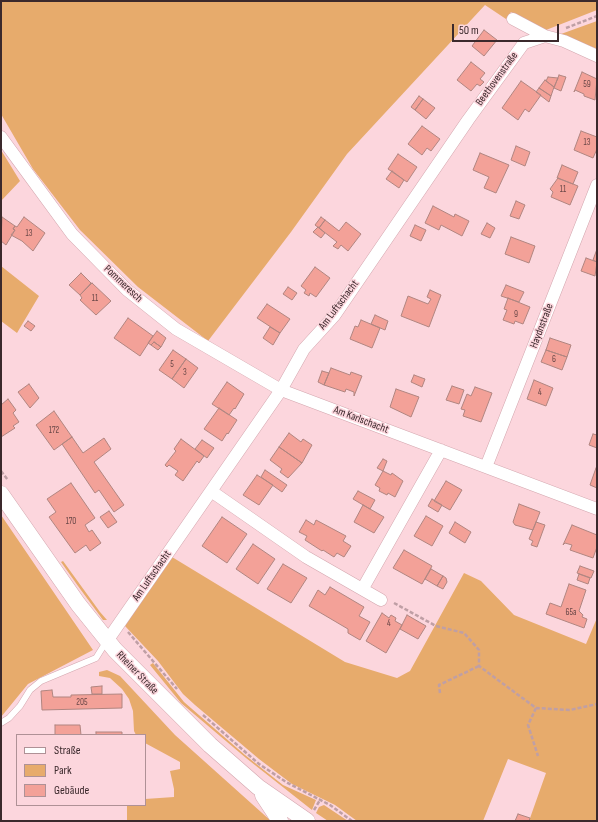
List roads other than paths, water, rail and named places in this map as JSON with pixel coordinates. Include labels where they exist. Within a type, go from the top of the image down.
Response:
[{"type":"main road","name":"Rheiner Straße","points":[[1,494],[78,604],[107,641],[179,717],[258,787],[306,821]]},
{"type":"main road","points":[[258,787],[280,821]]},
{"type":"street","points":[[512,19],[545,36],[564,41],[597,56]]},
{"type":"street","name":"Beethovenstraße","points":[[468,120],[524,43],[545,36]]},
{"type":"street","name":"Am Luftschacht","points":[[107,641],[281,390],[304,349],[334,316],[468,120]]},
{"type":"street","name":"Pommeresch","points":[[1,137],[72,234],[127,290],[176,329],[281,390]]},
{"type":"street","name":"Haydnstraße","points":[[486,467],[597,185]]},
{"type":"street","name":"Am Karlschacht","points":[[281,390],[597,509]]},
{"type":"street","points":[[363,588],[441,450]]},
{"type":"street","points":[[211,491],[306,557],[382,600]]},
{"type":"lane","points":[[1,723],[9,718],[20,706],[30,690],[41,681],[96,658],[107,641]]}]
